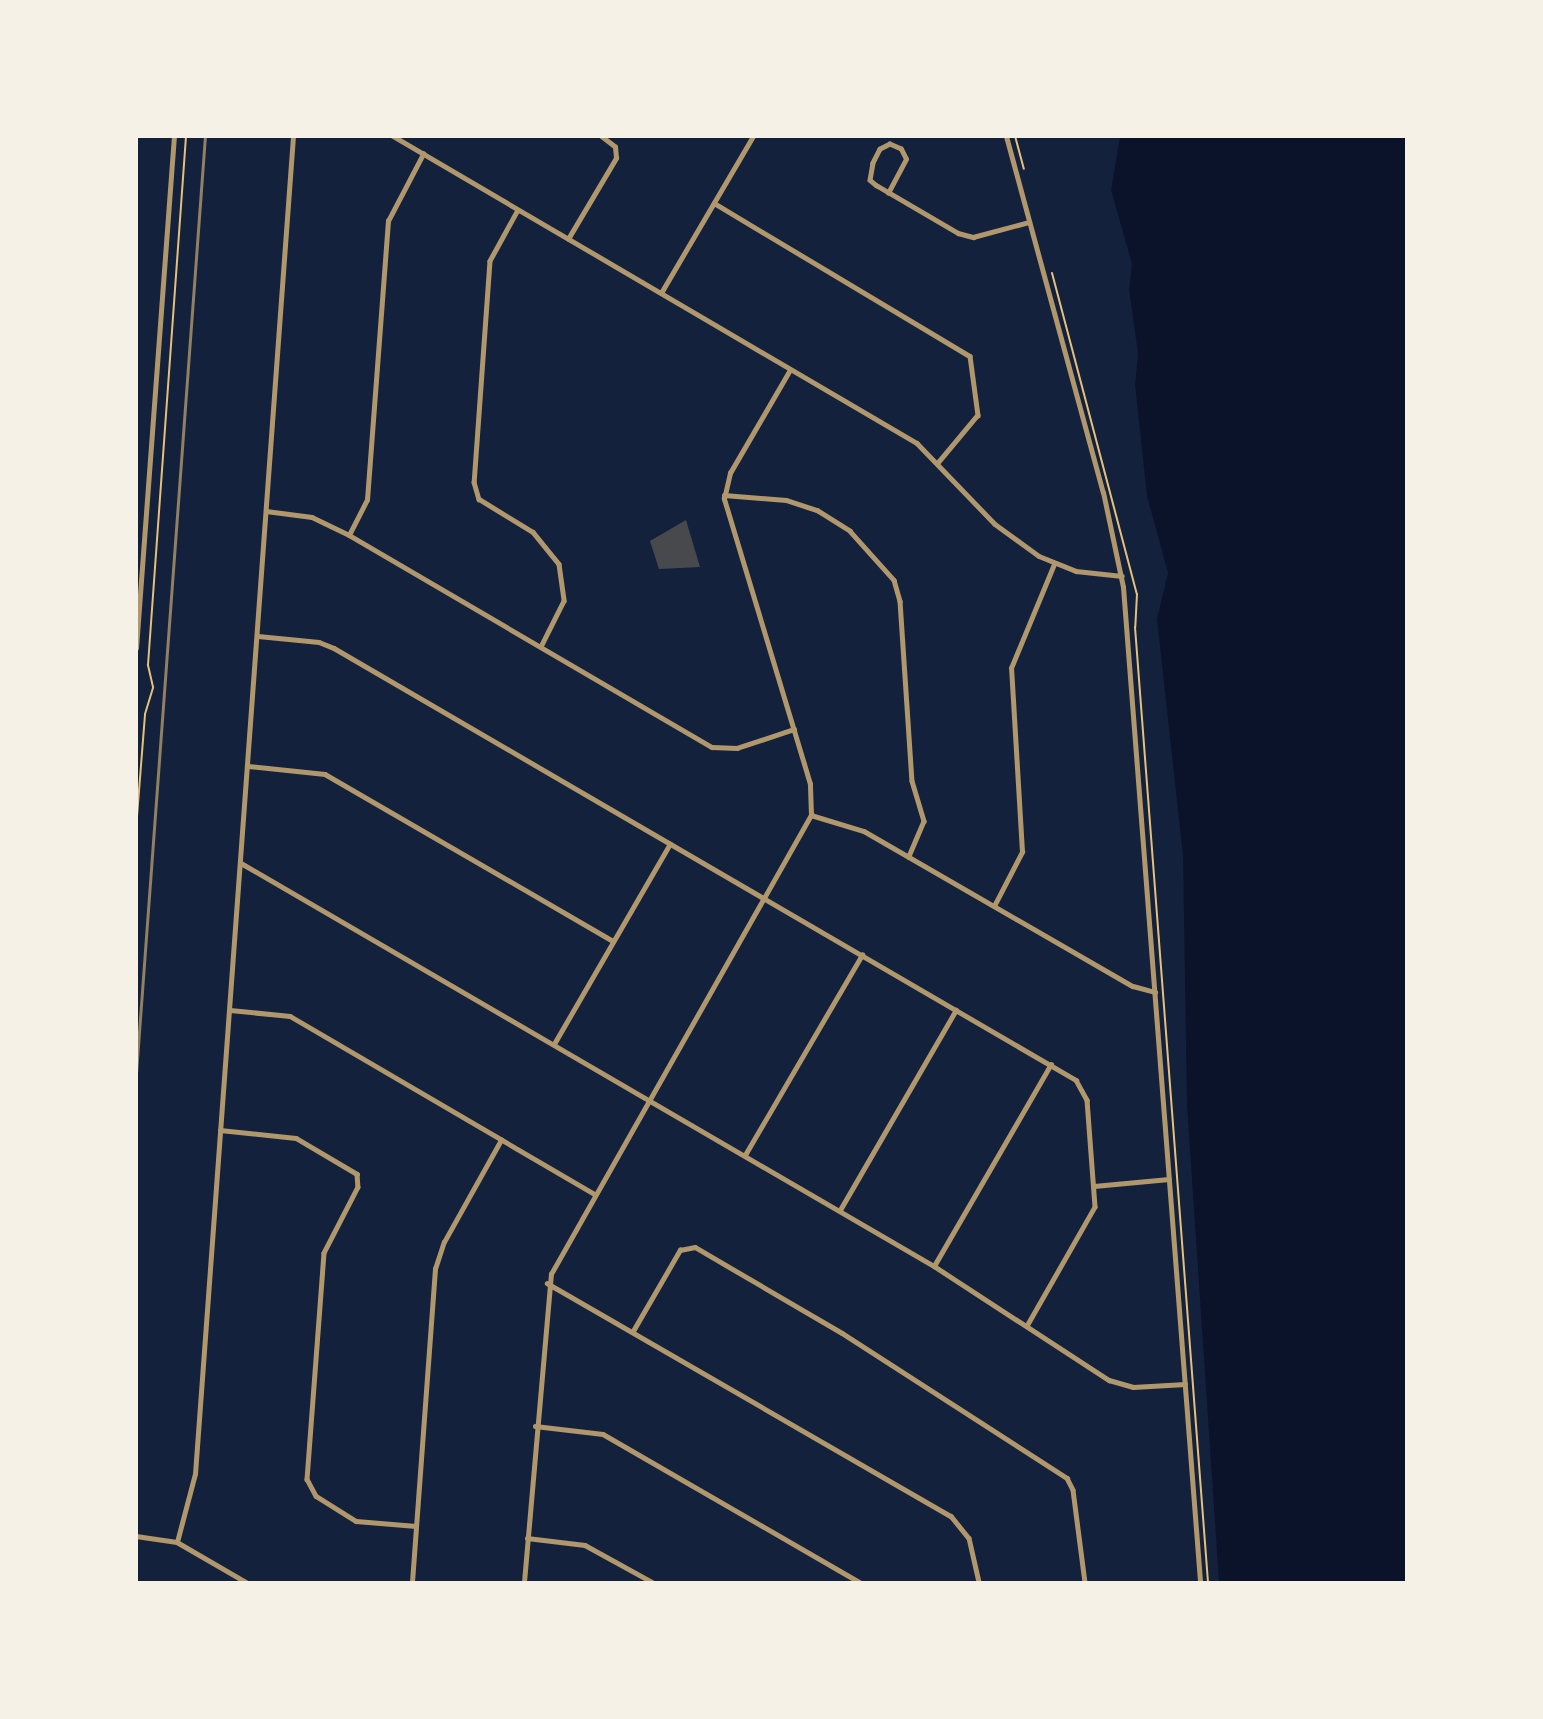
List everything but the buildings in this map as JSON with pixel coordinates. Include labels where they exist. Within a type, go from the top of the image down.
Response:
[{"type":"street","points":[[136,648],[173,136]]},
{"type":"street","points":[[177,1542],[195,1474],[293,136]]},
{"type":"street","points":[[393,136],[917,443],[1004,532],[1054,564],[1122,576]]},
{"type":"street","points":[[568,239],[616,158],[615,147],[601,136]]},
{"type":"street","points":[[661,293],[753,136]]},
{"type":"street","points":[[1006,136],[1122,576],[1200,1583]]},
{"type":"street","points":[[888,192],[906,159],[901,149],[890,145],[880,149],[869,175],[888,192],[966,237],[1029,222]]},
{"type":"street","points":[[349,535],[367,500],[387,226],[423,154]]},
{"type":"street","points":[[715,203],[970,356],[978,415],[939,463]]},
{"type":"street","points":[[518,210],[490,261],[474,482],[479,499],[541,538],[559,564],[564,601],[541,647]]},
{"type":"street","points":[[524,1583],[548,1283],[811,815],[810,784],[724,495],[730,473],[790,370]]},
{"type":"street","points":[[724,495],[786,500],[817,510],[850,531],[894,580],[900,601],[912,781],[925,821],[909,857]]},
{"type":"street","points":[[266,512],[312,517],[349,535],[718,749],[737,748],[794,729]]},
{"type":"street","points":[[994,906],[1022,852],[1011,668],[1054,564]]},
{"type":"street","points":[[258,636],[326,644],[1076,1080],[1086,1093],[1094,1213],[1027,1326]]},
{"type":"street","points":[[248,766],[326,774],[613,940]]},
{"type":"street","points":[[811,815],[857,828],[1133,986],[1155,992]]},
{"type":"street","points":[[554,1044],[670,844]]},
{"type":"street","points":[[241,863],[840,1210],[934,1266],[1116,1383],[1141,1387],[1185,1384]]},
{"type":"street","points":[[745,1155],[862,955]]},
{"type":"street","points":[[230,1010],[290,1017],[596,1194]]},
{"type":"street","points":[[840,1210],[956,1010]]},
{"type":"street","points":[[934,1266],[1051,1064]]},
{"type":"street","points":[[220,1130],[296,1138],[357,1174],[358,1187],[330,1236],[323,1260],[308,1486],[316,1496],[356,1521],[416,1526]]},
{"type":"street","points":[[412,1583],[437,1261],[501,1140]]},
{"type":"street","points":[[1094,1186],[1170,1179]]},
{"type":"street","points":[[633,1331],[680,1250],[695,1247],[842,1333],[1063,1475],[1073,1490],[1085,1583]]},
{"type":"street","points":[[548,1283],[951,1516],[970,1538],[979,1583]]},
{"type":"street","points":[[535,1426],[603,1434],[859,1583]]},
{"type":"street","points":[[136,1536],[177,1542],[246,1583]]},
{"type":"street","points":[[527,1538],[585,1545],[652,1583]]},
{"type":"path","points":[[136,829],[145,714],[153,687],[148,665],[186,136]]},
{"type":"water","points":[[1120,137],[1406,137],[1406,1582],[1219,1582],[1187,1105],[1183,856],[1157,619],[1168,573],[1147,496],[1135,385],[1138,354],[1129,289],[1132,264],[1111,190]]},
{"type":"railway","points":[[136,1073],[205,136]]}]
